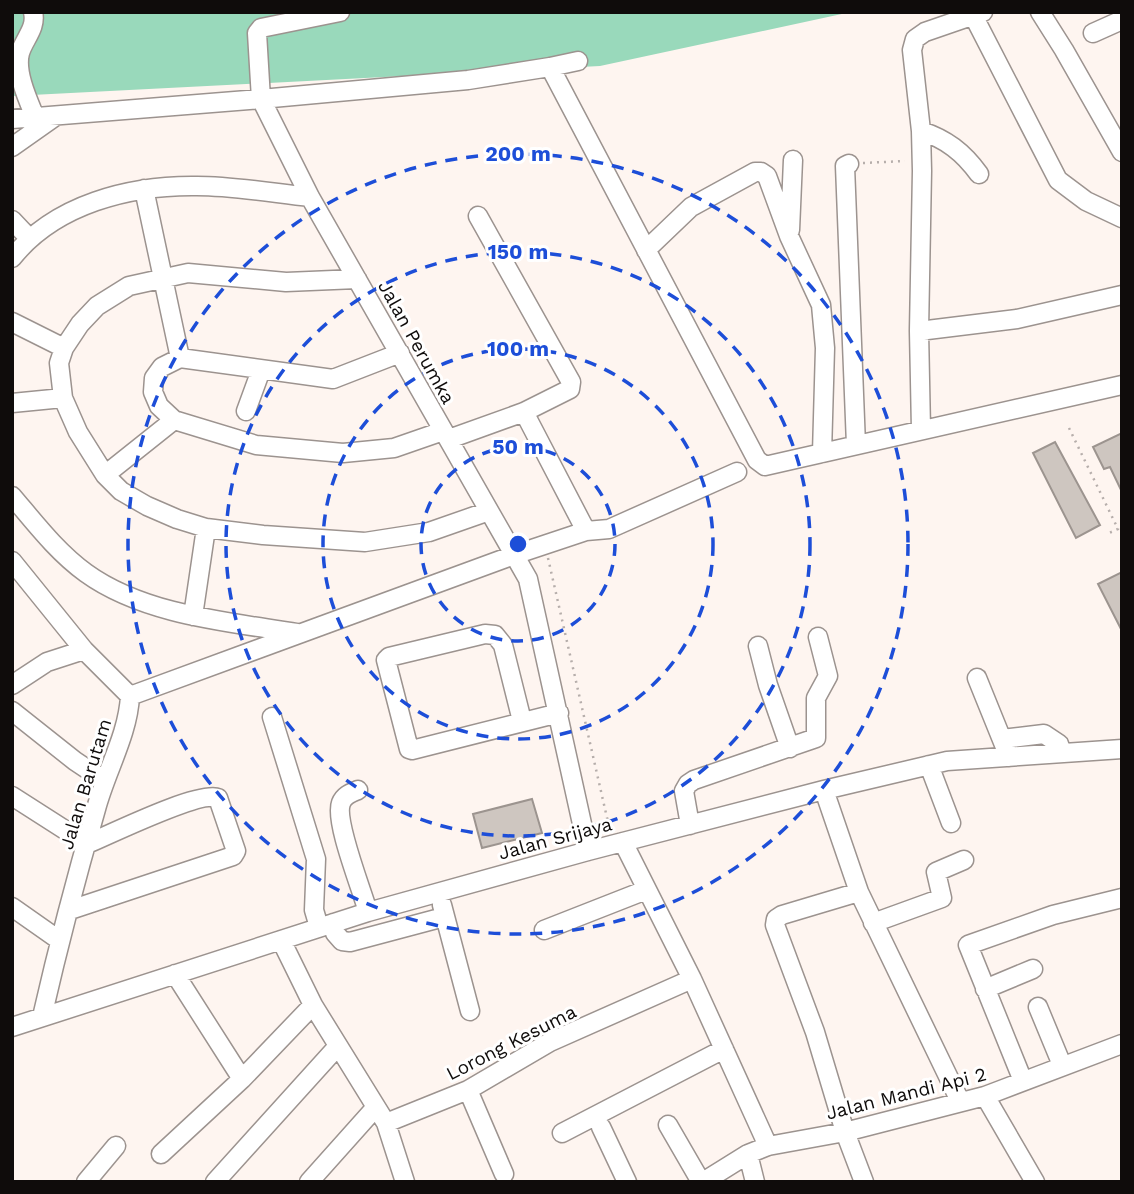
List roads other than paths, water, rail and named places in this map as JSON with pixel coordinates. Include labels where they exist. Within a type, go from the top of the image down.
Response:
[{"type":"street","points":[[33,12],[34,21],[20,52],[20,69],[36,117]]},
{"type":"street","points":[[261,99],[257,33],[261,28],[340,12]]},
{"type":"street","points":[[1040,12],[1122,152]]},
{"type":"street","points":[[921,430],[921,161],[912,50],[915,39],[925,32],[978,13],[1058,180],[1086,201],[1122,218]]},
{"type":"street","points":[[1093,33],[1122,20]]},
{"type":"street","points":[[12,119],[468,80],[578,61]]},
{"type":"street","points":[[550,67],[757,460],[765,466],[1122,385]]},
{"type":"street","name":"Jalan Perumka","points":[[261,99],[310,197],[527,579],[588,850]]},
{"type":"street","points":[[12,147],[56,116]]},
{"type":"street","points":[[920,131],[935,135],[965,155],[979,174]]},
{"type":"street","points":[[789,236],[793,160]]},
{"type":"street","points":[[849,163],[845,166],[856,445]]},
{"type":"street","points":[[646,250],[691,207],[755,172],[767,176],[789,236],[821,305],[825,348],[822,453]]},
{"type":"street","points":[[12,258],[29,238],[64,215],[100,199],[144,189],[197,186],[310,197]]},
{"type":"street","points":[[144,189],[180,358]]},
{"type":"street","points":[[400,353],[333,379],[180,358],[162,367],[154,378],[153,391],[159,406],[174,419],[257,444],[343,453],[394,448],[446,435],[524,412],[570,389],[571,382],[478,216]]},
{"type":"street","points":[[12,220],[29,238]]},
{"type":"street","points":[[357,279],[286,282],[188,273],[129,286],[97,306],[80,324],[59,363],[63,398],[78,432],[105,475],[121,491],[177,519],[206,528],[262,535],[365,541],[429,532],[489,511]]},
{"type":"street","points":[[919,331],[1017,319],[1122,295]]},
{"type":"street","points":[[12,322],[65,348]]},
{"type":"street","points":[[246,411],[261,370]]},
{"type":"street","points":[[12,403],[63,398]]},
{"type":"street","points":[[524,412],[586,531]]},
{"type":"street","points":[[105,475],[174,419]]},
{"type":"street","points":[[12,561],[84,650],[130,696],[514,555],[586,531],[609,529],[737,472]]},
{"type":"street","points":[[12,496],[48,538],[86,573],[124,595],[193,616],[299,633]]},
{"type":"street","points":[[193,616],[206,528]]},
{"type":"street","points":[[522,721],[503,645],[495,635],[485,634],[389,657],[386,660],[412,750],[558,713]]},
{"type":"street","points":[[690,825],[684,799],[688,784],[808,742],[817,735],[815,703],[828,676],[818,637]]},
{"type":"street","points":[[758,646],[768,685],[790,748]]},
{"type":"street","points":[[12,685],[47,662],[84,650]]},
{"type":"street","points":[[977,678],[1009,757]]},
{"type":"street","name":"Jalan Barutam","points":[[42,1017],[59,940],[70,910],[105,781],[129,714],[130,696]]},
{"type":"street","points":[[12,711],[105,781]]},
{"type":"street","points":[[272,717],[316,859],[314,910],[326,925],[342,941],[350,942],[444,917]]},
{"type":"street","points":[[1002,739],[1044,734],[1059,744],[1062,753]]},
{"type":"street","name":"Jalan Srijaya","points":[[12,1027],[439,891],[824,790],[947,761],[1122,749]]},
{"type":"street","points":[[929,765],[951,823]]},
{"type":"street","points":[[358,790],[347,794],[342,801],[340,818],[368,912]]},
{"type":"street","points":[[824,790],[859,892],[960,1101]]},
{"type":"street","points":[[12,796],[87,844],[157,813],[209,796],[218,798],[236,851],[233,856],[70,910]]},
{"type":"street","points":[[618,844],[646,890],[692,979],[768,1146]]},
{"type":"street","points":[[873,923],[942,898],[936,872],[964,860]]},
{"type":"street","points":[[544,930],[646,890]]},
{"type":"street","points":[[439,891],[470,1011]]},
{"type":"street","points":[[859,892],[782,915],[776,919],[775,925],[815,1032],[845,1132],[864,1182]]},
{"type":"street","points":[[1023,1080],[968,948],[970,943],[1052,915],[1122,898]]},
{"type":"street","points":[[12,907],[59,940]]},
{"type":"street","points":[[281,940],[313,1005],[386,1123],[405,1182]]},
{"type":"street","points":[[985,989],[1033,969]]},
{"type":"street","points":[[175,974],[242,1079]]},
{"type":"street","name":"Lorong Kesuma","points":[[386,1123],[467,1090],[550,1042],[692,979]]},
{"type":"street","points":[[161,1154],[242,1079],[313,1005]]},
{"type":"street","points":[[1038,1007],[1062,1065]]},
{"type":"street","name":"Jalan Mandi Api 2","points":[[702,1182],[748,1154],[768,1146],[845,1132],[960,1101],[985,1097],[1023,1080],[1122,1044]]},
{"type":"street","points":[[215,1182],[338,1046]]},
{"type":"street","points":[[562,1133],[724,1049]]},
{"type":"street","points":[[467,1090],[504,1174]]},
{"type":"street","points":[[985,1097],[1035,1182]]},
{"type":"street","points":[[309,1182],[376,1107]]},
{"type":"street","points":[[668,1125],[702,1182]]},
{"type":"street","points":[[601,1127],[627,1182]]},
{"type":"street","points":[[86,1182],[116,1146]]},
{"type":"street","points":[[748,1154],[755,1182]]}]
